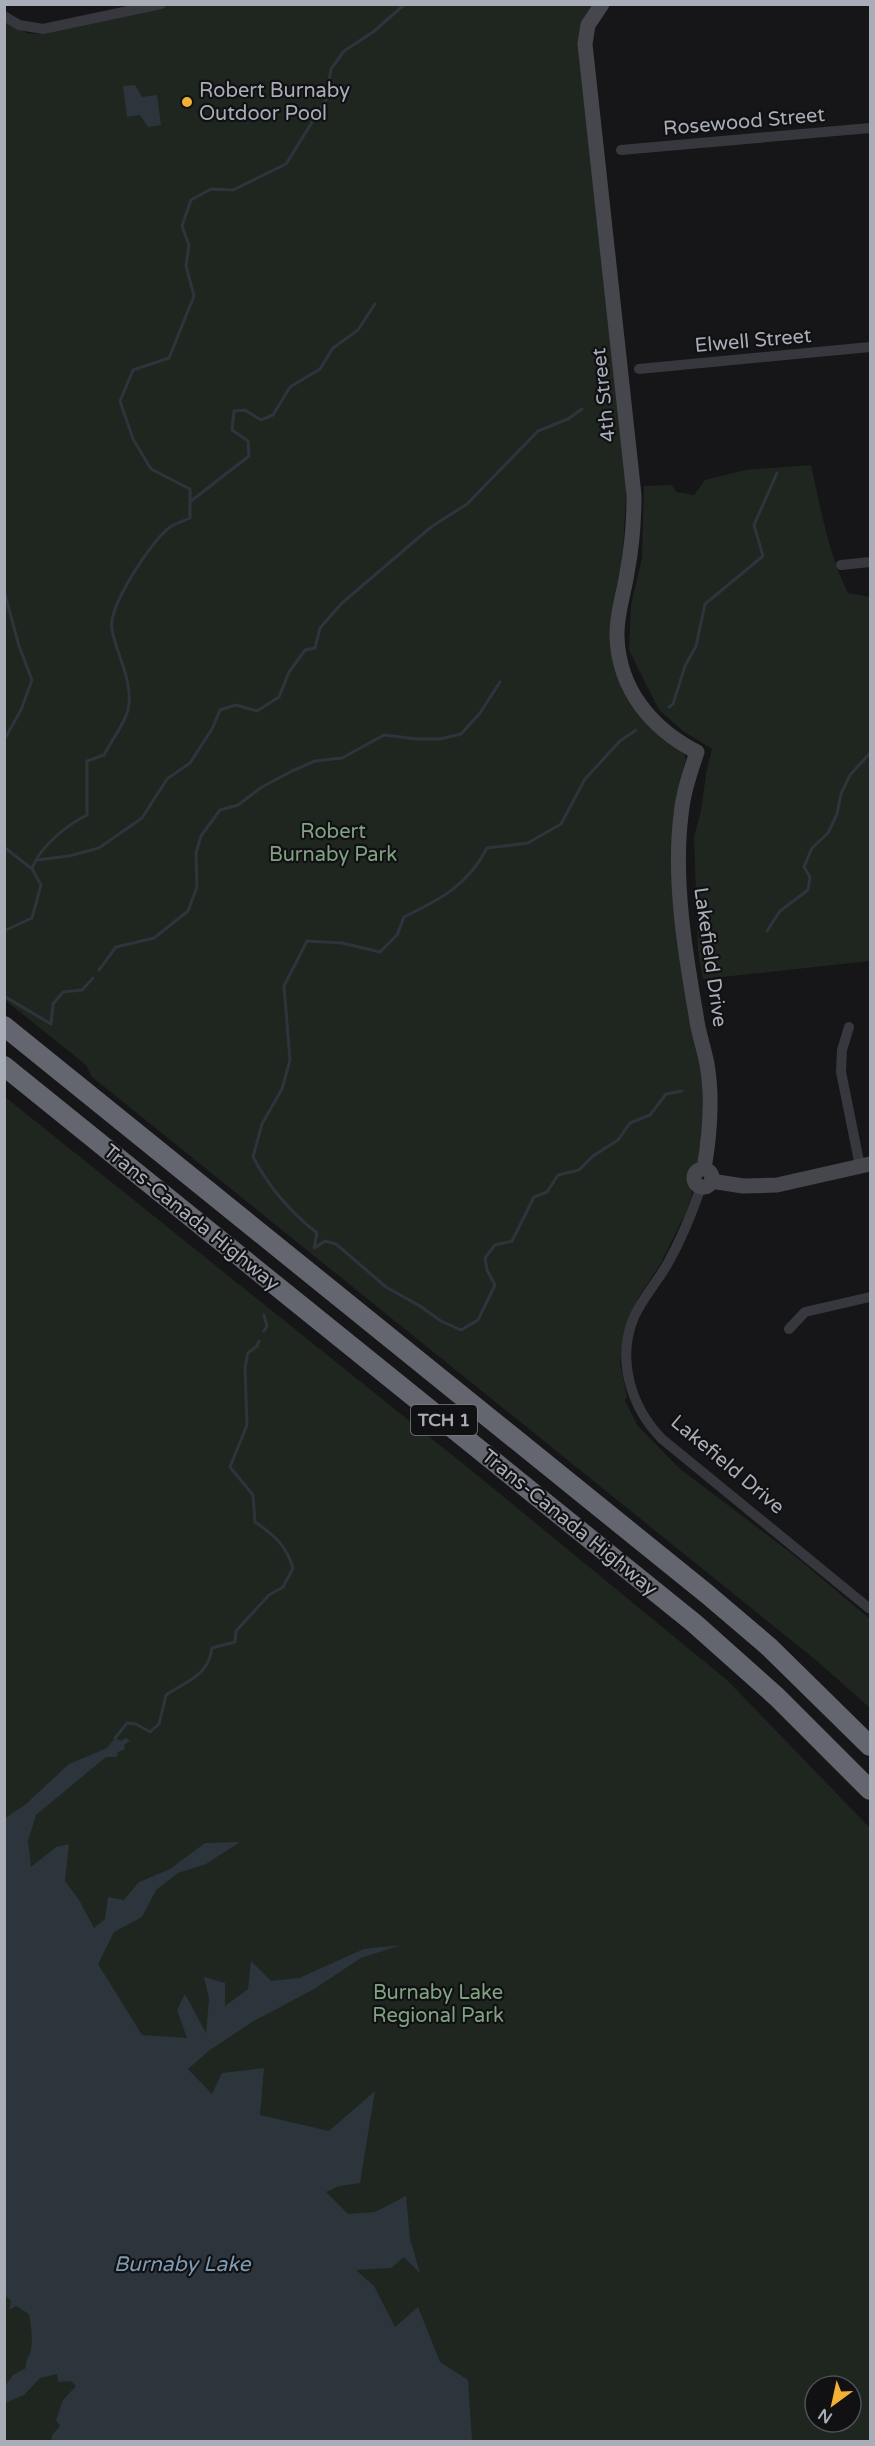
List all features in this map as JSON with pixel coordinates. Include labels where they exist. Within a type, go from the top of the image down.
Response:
[{"type":"highway","name":"Trans-Canada Highway","points":[[4,1026],[707,1594],[768,1646],[870,1746]]},
{"type":"highway","name":"Trans-Canada Highway","points":[[4,1066],[694,1623],[777,1697],[870,1790]]},
{"type":"street","points":[[4,16],[19,25],[43,29],[161,4]]},
{"type":"street","name":"4th Street","points":[[602,4],[588,25],[585,44],[634,495],[631,551],[618,622],[618,648],[627,680],[642,709],[661,730],[697,753]]},
{"type":"street","name":"Rosewood Street","points":[[621,150],[870,128]]},
{"type":"street","name":"Elwell Street","points":[[639,369],[870,347]]},
{"type":"street","points":[[841,565],[870,562]]},
{"type":"street","name":"Lakefield Drive","points":[[697,753],[681,812],[678,856],[690,977],[708,1076],[710,1121],[705,1179],[677,1246],[633,1319],[626,1362],[635,1401],[646,1421],[662,1439],[870,1609]]},
{"type":"street","points":[[705,1179],[743,1186],[777,1185],[865,1165],[841,1072],[842,1050],[849,1027]]},
{"type":"street","points":[[789,1329],[805,1312],[870,1297]]},
{"type":"green space","name":"Robert Burnaby Park","points":[[172,4],[594,5],[588,14],[627,476],[623,551],[612,622],[637,712],[657,734],[683,753],[686,758],[677,795],[702,1086],[703,1128],[697,1167],[691,1178],[692,1194],[686,1212],[661,1263],[638,1298],[625,1329],[620,1363],[627,1397],[625,1400],[637,1425],[679,1468],[795,1556],[870,1619],[870,1708],[817,1661],[92,1077],[86,1065],[5,1000],[5,22],[27,33],[38,34]]},
{"type":"green space","points":[[811,465],[826,530],[841,578],[848,593],[870,597],[870,961],[703,979],[698,951],[694,837],[712,749],[683,731],[659,710],[629,650],[631,605],[642,558],[644,486],[672,485],[676,492],[694,495],[705,480],[746,470]]},
{"type":"green space","name":"Burnaby Lake Regional Park","points":[[4,1096],[477,1475],[727,1680],[870,1828],[870,2441],[5,2441]]},
{"type":"water","points":[[135,85],[142,97],[157,95],[161,125],[148,127],[140,115],[127,117],[123,86]]},
{"type":"water","name":"Burnaby Lake","points":[[115,1738],[121,1741],[126,1738],[130,1741],[124,1745],[125,1749],[118,1752],[117,1757],[106,1757],[36,1815],[28,1841],[31,1867],[56,1847],[69,1844],[65,1881],[79,1900],[94,1928],[105,1919],[108,1897],[124,1900],[139,1882],[170,1869],[205,1843],[240,1842],[206,1864],[178,1873],[156,1890],[142,1917],[114,1932],[98,1964],[142,2035],[187,2038],[177,2010],[185,1994],[206,2033],[209,1999],[204,1977],[225,1983],[225,2006],[248,1989],[251,1961],[271,1981],[299,1978],[364,1949],[401,1945],[361,1958],[314,1989],[252,2022],[210,2050],[188,2069],[212,2094],[222,2073],[264,2068],[260,2115],[329,2131],[375,2091],[360,2183],[339,2186],[326,2192],[348,2214],[375,2212],[406,2196],[410,2239],[420,2273],[404,2257],[391,2268],[356,2270],[374,2286],[395,2327],[418,2307],[440,2362],[468,2380],[472,2441],[51,2441],[52,2435],[60,2426],[56,2420],[63,2400],[76,2386],[71,2381],[58,2382],[57,2374],[40,2378],[24,2395],[5,2403],[5,2386],[13,2375],[26,2368],[32,2340],[29,2314],[16,2306],[9,2310],[11,2301],[5,2295],[5,1816],[7,1817],[26,1804],[69,1764],[107,1748]]},
{"type":"waterway","points":[[4,931],[32,918],[41,885],[32,869],[47,845],[87,815],[87,761],[104,755],[126,716],[129,689],[112,630],[112,620],[123,591],[161,535],[177,523],[190,518],[190,489],[151,469],[133,439],[120,401],[133,370],[169,358],[194,296],[186,266],[189,245],[182,226],[191,200],[211,189],[233,190],[286,164],[326,100],[331,69],[344,51],[373,32],[405,4]]},
{"type":"waterway","points":[[191,501],[249,456],[248,441],[232,430],[234,411],[245,410],[261,420],[273,415],[290,387],[320,369],[333,348],[358,330],[375,304]]},
{"type":"waterway","points":[[37,860],[69,856],[99,848],[142,818],[167,779],[190,763],[212,729],[220,710],[236,705],[257,711],[279,697],[289,672],[305,650],[315,648],[320,628],[342,603],[431,527],[467,504],[538,431],[568,419],[582,409]]},
{"type":"waterway","points":[[669,707],[673,704],[685,666],[696,646],[705,604],[763,556],[754,525],[777,473]]},
{"type":"waterway","points":[[4,591],[19,646],[32,680],[21,710],[4,740]]},
{"type":"waterway","points":[[99,970],[116,947],[154,938],[188,911],[197,887],[196,853],[201,836],[220,810],[238,805],[262,787],[292,771],[315,761],[342,758],[384,735],[440,739],[461,734],[480,713],[500,682]]},
{"type":"waterway","points":[[314,1248],[317,1233],[281,1198],[253,1157],[262,1124],[282,1089],[290,1060],[284,986],[307,941],[342,943],[380,952],[397,935],[404,917],[452,890],[471,872],[487,848],[528,843],[561,824],[585,779],[620,741],[636,730]]},
{"type":"waterway","points":[[767,931],[780,911],[808,890],[810,877],[804,867],[812,848],[828,833],[850,775],[870,753]]},
{"type":"waterway","points":[[4,847],[32,869]]},
{"type":"waterway","points":[[4,996],[51,1024],[53,1004],[63,992],[82,990],[93,978]]},
{"type":"waterway","points":[[316,1247],[325,1241],[336,1244],[386,1287],[441,1321],[461,1330],[478,1320],[495,1285],[487,1270],[485,1258],[495,1245],[512,1241],[534,1197],[547,1192],[558,1175],[579,1170],[593,1156],[618,1140],[630,1123],[650,1115],[666,1094],[682,1091]]},
{"type":"waterway","points":[[264,1315],[267,1326],[264,1331]]},
{"type":"waterway","points":[[115,1738],[127,1723],[136,1724],[150,1732],[159,1724],[166,1695],[201,1672],[210,1658],[212,1648],[235,1642],[236,1631],[269,1595],[283,1587],[293,1568],[287,1553],[278,1541],[255,1522],[253,1495],[230,1467],[247,1425],[245,1367],[248,1353],[257,1346],[259,1341]]},
{"type":"place","name":"Robert Burnaby Outdoor Pool","points":[[187,102]]}]
